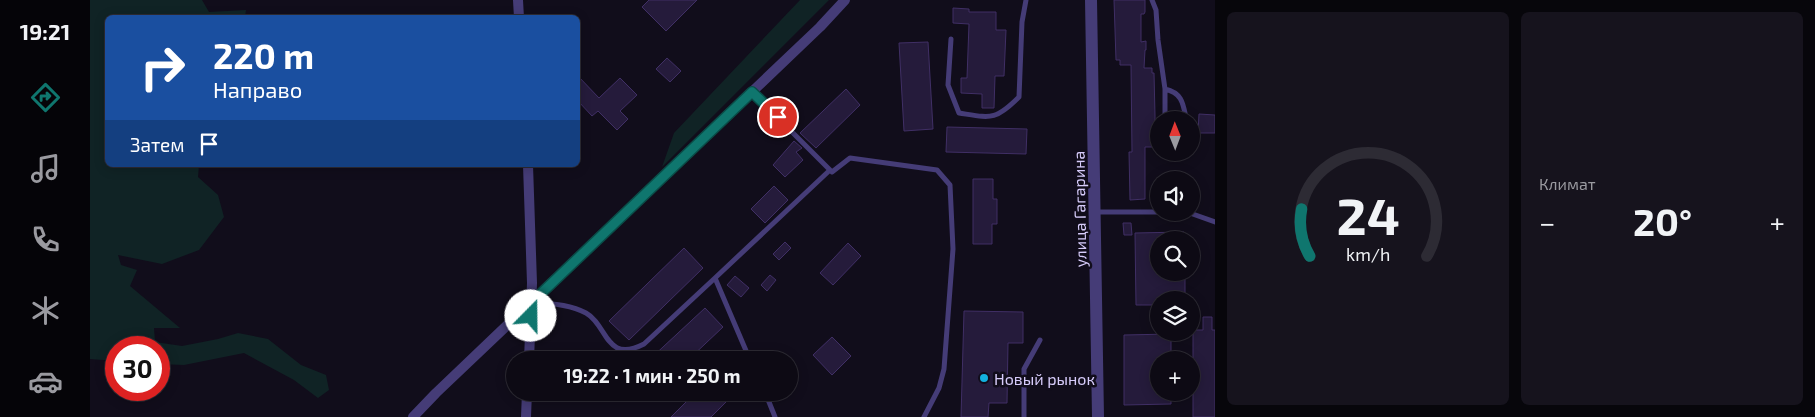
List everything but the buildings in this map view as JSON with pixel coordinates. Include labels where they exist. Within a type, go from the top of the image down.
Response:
[{"type":"street","points":[[518,0],[519,15]]},
{"type":"street","points":[[413,417],[436,392],[820,27],[846,0]]},
{"type":"street","name":"улица Гагарина","points":[[1091,0],[1098,417]]},
{"type":"street","points":[[528,167],[531,231],[529,351]]},
{"type":"street","points":[[526,417],[527,401]]},
{"type":"lane","points":[[951,39],[948,85],[959,113],[988,118],[1005,111],[1019,97],[1022,22],[1026,0]]},
{"type":"lane","points":[[1152,0],[1156,10],[1165,89],[1165,111]]},
{"type":"lane","points":[[1165,89],[1173,91],[1182,98],[1185,111]]},
{"type":"lane","points":[[752,92],[830,170]]},
{"type":"lane","points":[[531,303],[548,303],[585,312],[592,317],[612,344],[621,349],[631,350],[644,344],[830,170],[832,172],[850,158],[937,170],[950,185],[953,249],[947,349],[939,388],[924,417]]},
{"type":"lane","points":[[1096,212],[1150,212]]},
{"type":"lane","points":[[1200,217],[1215,222]]},
{"type":"lane","points":[[714,278],[746,351]]},
{"type":"lane","points":[[1024,417],[1024,369],[1040,340]]},
{"type":"lane","points":[[769,401],[775,417]]},
{"type":"green space","points":[[90,0],[202,0],[209,12],[246,10],[245,15],[105,15],[105,167],[199,167],[198,177],[218,195],[224,217],[199,250],[162,264],[118,255],[121,265],[137,270],[130,286],[180,328],[154,328],[155,336],[105,336],[105,360],[90,359]]},
{"type":"green space","points":[[800,0],[829,0],[662,167],[674,133]]},
{"type":"green space","points":[[238,333],[268,339],[301,365],[326,375],[329,390],[318,398],[294,380],[244,353],[184,365],[170,364],[170,344],[182,346]]},
{"type":"place","name":"Новый рынок","points":[[984,378]]},
{"type":"route","points":[[531,316],[531,303],[752,92],[778,117]]}]
